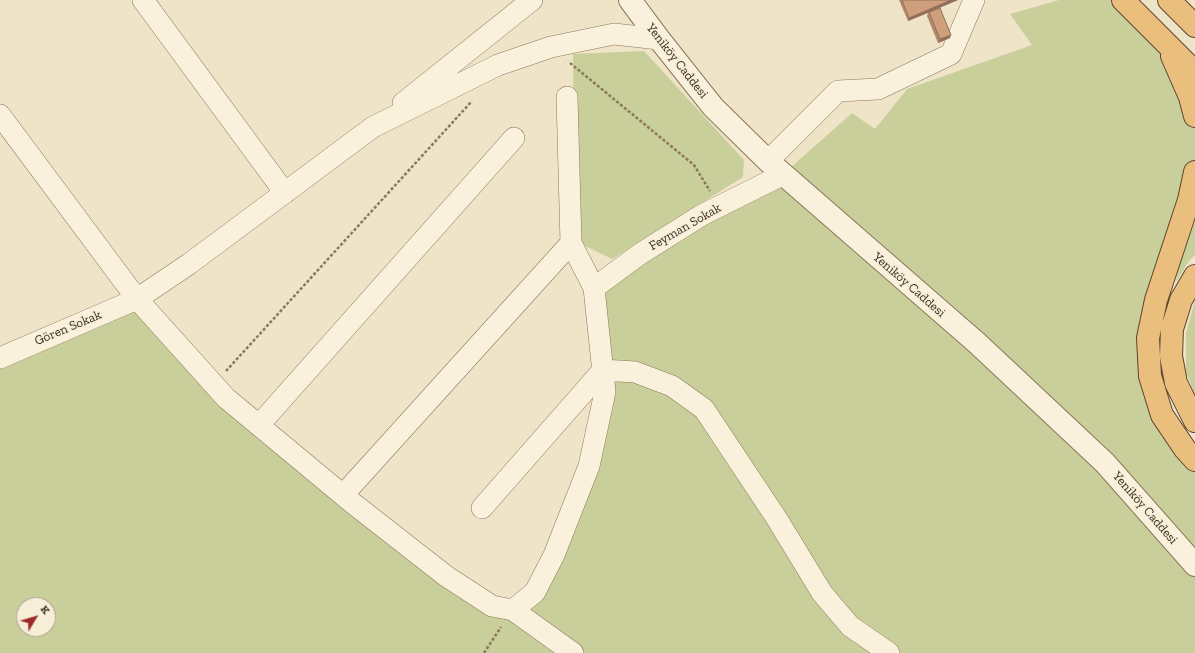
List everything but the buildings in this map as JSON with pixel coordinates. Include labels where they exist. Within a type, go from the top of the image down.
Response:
[{"type":"highway","points":[[1123,0],[1195,72]]},
{"type":"highway","points":[[1169,0],[1195,26]]},
{"type":"highway","points":[[1185,0],[1195,8]]},
{"type":"highway","points":[[1166,44],[1190,97],[1195,116]]},
{"type":"highway","points":[[1195,172],[1189,200],[1156,300],[1148,338],[1150,376],[1162,415],[1185,450],[1195,460]]},
{"type":"highway","points":[[1195,276],[1181,300],[1172,329],[1171,356],[1176,383],[1195,421]]},
{"type":"street","points":[[143,0],[285,193]]},
{"type":"street","points":[[373,128],[532,0]]},
{"type":"street","name":"Yeniköy Caddesi","points":[[630,0],[659,39],[713,106],[775,168],[976,343],[1105,463],[1195,565]]},
{"type":"street","name":"Feyman Sokak","points":[[594,288],[640,254],[719,207],[775,168],[838,90],[878,89],[951,54],[974,0]]},
{"type":"street","points":[[373,128],[498,65],[551,47],[614,34],[659,39]]},
{"type":"street","points":[[513,610],[536,592],[554,555],[589,466],[605,392],[594,288],[571,243],[567,97]]},
{"type":"street","points":[[0,115],[137,299],[226,398],[343,495],[446,576],[492,606],[513,610],[573,653]]},
{"type":"street","name":"Gören Sokak","points":[[0,358],[137,299],[189,264],[373,128]]},
{"type":"street","points":[[259,425],[514,138]]},
{"type":"street","points":[[343,495],[571,243]]},
{"type":"street","points":[[482,508],[603,370]]},
{"type":"street","points":[[603,370],[635,372],[672,386],[704,409],[777,519],[822,593],[850,626],[889,653]]},
{"type":"path","points":[[569,62],[694,165],[719,207]]},
{"type":"path","points":[[214,384],[476,97]]},
{"type":"path","points":[[484,653],[513,610]]},
{"type":"green space","points":[[1059,0],[1123,0],[1166,44],[1195,116],[1195,172],[1150,376],[1195,460],[1195,653],[0,653],[0,358],[137,299],[226,398],[492,606],[536,592],[605,392],[594,288],[782,175],[852,113],[875,129],[907,89],[1032,45],[1010,14]]},
{"type":"green space","points":[[644,51],[744,160],[743,177],[612,259],[575,241],[573,54]]},
{"type":"green space","points":[[1195,211],[1195,255],[1189,261],[1176,282],[1181,255]]},
{"type":"green space","points":[[1195,300],[1195,395],[1186,372],[1186,333]]}]
